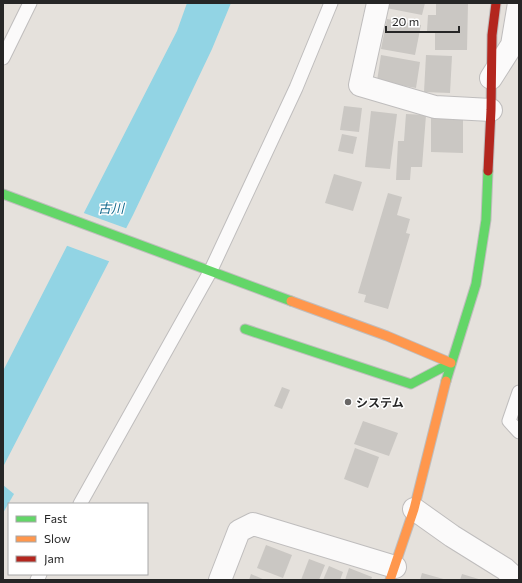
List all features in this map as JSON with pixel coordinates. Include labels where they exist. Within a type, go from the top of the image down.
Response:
[{"type":"street","points":[[378,3],[360,85],[435,106],[491,110]]},
{"type":"street","points":[[220,580],[239,531],[253,524],[392,574],[414,509],[451,363],[476,284],[486,220],[491,110],[492,35],[496,3]]},
{"type":"street","points":[[491,78],[512,45],[519,3]]},
{"type":"street","points":[[3,194],[205,270],[388,336],[451,363]]},
{"type":"street","points":[[246,329],[411,384],[451,363]]},
{"type":"street","points":[[414,509],[452,536],[505,569],[517,580]]},
{"type":"lane","points":[[3,58],[30,3]]},
{"type":"lane","points":[[81,503],[205,270],[296,88],[331,3]]},
{"type":"lane","points":[[519,392],[509,421],[519,432]]},
{"type":"water","name":"古川","points":[[187,3],[231,3],[212,49],[133,215],[3,467],[4,369],[177,31]]},
{"type":"water","points":[[3,485],[14,494],[3,513]]},
{"type":"pier","points":[[81,212],[128,229],[111,262],[65,245]]},
{"type":"building","points":[[387,3],[425,3],[422,15],[386,8]]},
{"type":"building","points":[[436,3],[468,3],[467,50],[435,50],[435,31],[427,31],[428,15],[436,15]]},
{"type":"building","points":[[387,19],[421,25],[415,55],[381,49]]},
{"type":"building","points":[[381,55],[420,62],[416,88],[377,81]]},
{"type":"building","points":[[426,55],[452,56],[450,93],[424,92]]},
{"type":"building","points":[[344,106],[362,108],[359,132],[340,130]]},
{"type":"building","points":[[371,111],[397,114],[390,169],[365,167]]},
{"type":"building","points":[[406,114],[426,115],[422,167],[411,167],[410,180],[396,180],[398,141],[404,141]]},
{"type":"building","points":[[431,116],[463,117],[463,153],[431,152]]},
{"type":"building","points":[[342,134],[357,137],[353,154],[338,151]]},
{"type":"building","points":[[334,174],[362,182],[353,211],[325,203]]},
{"type":"building","points":[[388,193],[402,197],[397,215],[410,219],[406,233],[410,234],[388,309],[364,302],[366,295],[358,293]]},
{"type":"building","points":[[282,387],[290,390],[282,409],[274,406]]},
{"type":"building","points":[[363,421],[398,433],[389,456],[354,444]]},
{"type":"building","points":[[355,448],[379,457],[368,488],[344,479]]},
{"type":"building","points":[[266,545],[292,555],[283,578],[257,568]]},
{"type":"building","points":[[309,559],[325,565],[319,580],[301,580]]},
{"type":"building","points":[[329,566],[343,572],[340,580],[323,580]]},
{"type":"building","points":[[349,568],[372,577],[371,580],[345,580]]},
{"type":"building","points":[[422,573],[447,580],[420,580]]},
{"type":"building","points":[[251,574],[265,580],[249,580]]},
{"type":"building","points":[[462,574],[482,580],[460,580]]},
{"type":"traffic: fast","points":[[446,381],[476,284],[486,220],[488,171]]},
{"type":"traffic: fast","points":[[3,194],[291,301]]},
{"type":"traffic: fast","points":[[245,329],[411,384],[451,363]]},
{"type":"traffic: slow","points":[[291,301],[387,336],[451,363]]},
{"type":"traffic: slow","points":[[390,580],[414,509],[446,381]]},
{"type":"traffic: jam","points":[[488,171],[491,110],[492,35],[496,3]]},
{"type":"place","name":"システム","points":[[348,402]]}]
